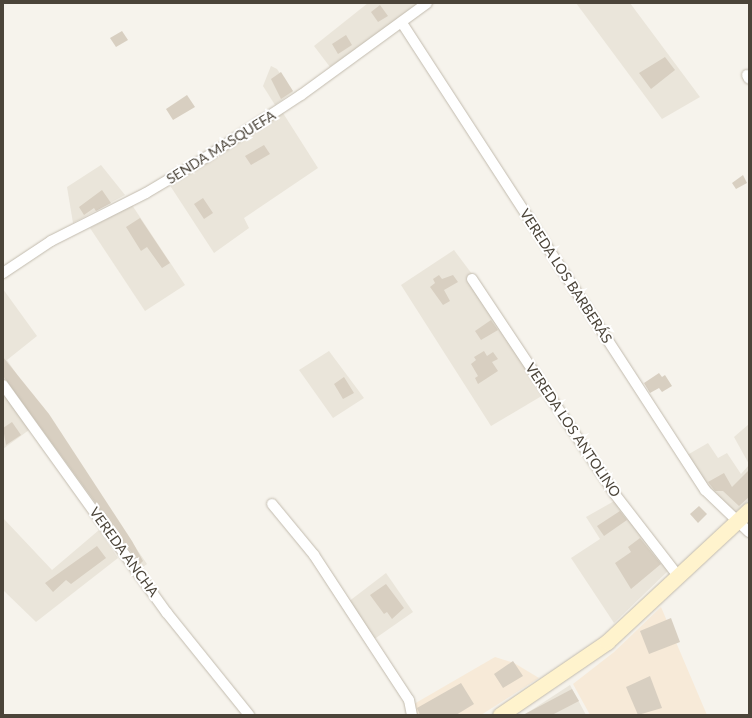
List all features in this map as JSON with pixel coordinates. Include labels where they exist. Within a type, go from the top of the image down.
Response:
[{"type":"main road","points":[[500,715],[597,650],[679,577],[749,510]]},
{"type":"street","name":"SENDA MASQUEFA","points":[[3,273],[52,241],[205,158],[402,23],[428,3]]},
{"type":"street","name":"VEREDA LOS BARBERÁS","points":[[402,23],[705,490],[749,532]]},
{"type":"street","name":"VEREDA LOS ANTOLINO","points":[[472,279],[614,493],[679,577]]},
{"type":"street","name":"VEREDA ANCHA","points":[[3,385],[167,613],[249,715]]},
{"type":"street","points":[[272,504],[314,555],[405,694],[412,715]]},
{"type":"shaded area","points":[[368,3],[421,3],[330,67],[314,46]]},
{"type":"shaded area","points":[[576,3],[630,3],[700,97],[662,119]]},
{"type":"shaded area","points":[[271,66],[277,69],[293,92],[275,105],[263,86]]},
{"type":"shaded area","points":[[283,113],[318,168],[244,218],[249,228],[214,253],[169,184]]},
{"type":"shaded area","points":[[101,165],[125,195],[73,223],[67,187]]},
{"type":"shaded area","points":[[132,205],[185,285],[145,311],[90,228]]},
{"type":"shaded area","points":[[454,250],[472,274],[467,276],[545,394],[491,426],[401,285]]},
{"type":"shaded area","points":[[3,289],[37,336],[7,360],[147,564],[139,570],[3,381]]},
{"type":"shaded area","points":[[329,351],[364,398],[333,418],[299,370]]},
{"type":"shaded area","points":[[3,392],[29,430],[3,449]]},
{"type":"shaded area","points":[[749,424],[749,464],[734,437]]},
{"type":"shaded area","points":[[708,443],[718,458],[727,453],[741,474],[749,465],[749,500],[730,517],[682,458]]},
{"type":"shaded area","points":[[616,500],[668,571],[614,623],[571,558],[600,539],[586,517]]},
{"type":"shaded area","points":[[3,518],[52,570],[99,530],[118,558],[36,622],[3,590]]},
{"type":"shaded area","points":[[386,573],[413,612],[373,640],[348,602]]},
{"type":"shaded area","points":[[661,607],[707,715],[590,715],[573,684],[614,652]]},
{"type":"shaded area","points":[[495,657],[514,663],[539,678],[481,715],[416,715],[414,704]]},
{"type":"shaded area","points":[[570,685],[586,715],[524,715]]},
{"type":"building","points":[[380,5],[388,16],[378,22],[371,12]]},
{"type":"building","points":[[122,31],[128,40],[116,47],[110,38]]},
{"type":"building","points":[[346,35],[352,45],[338,54],[332,44]]},
{"type":"building","points":[[665,57],[675,70],[651,89],[639,73]]},
{"type":"building","points":[[281,72],[293,91],[281,99],[271,79]]},
{"type":"building","points":[[187,95],[195,107],[173,120],[166,109]]},
{"type":"building","points":[[264,145],[270,154],[251,165],[245,156]]},
{"type":"building","points":[[743,175],[747,183],[736,189],[732,183]]},
{"type":"building","points":[[102,190],[111,203],[96,211],[94,208],[84,215],[79,207]]},
{"type":"building","points":[[203,198],[213,213],[204,219],[194,204]]},
{"type":"building","points":[[140,218],[170,263],[162,268],[147,247],[141,251],[126,227]]},
{"type":"building","points":[[439,275],[442,279],[453,275],[458,282],[444,290],[450,301],[443,305],[430,287],[435,283],[433,279]]},
{"type":"building","points":[[491,320],[498,330],[481,340],[475,331]]},
{"type":"building","points":[[484,351],[487,356],[493,352],[498,359],[492,362],[498,371],[478,384],[475,378],[478,376],[471,364],[476,360],[474,357]]},
{"type":"building","points":[[3,357],[49,414],[132,541],[143,561],[140,564],[3,376]]},
{"type":"building","points":[[659,373],[662,377],[665,375],[672,386],[662,392],[659,388],[650,393],[644,383]]},
{"type":"building","points":[[344,377],[354,393],[343,399],[334,384]]},
{"type":"building","points":[[12,422],[21,435],[6,445],[3,428]]},
{"type":"building","points":[[749,470],[749,497],[739,506],[723,491],[715,491],[708,482],[724,473],[732,487]]},
{"type":"building","points":[[699,506],[707,514],[698,523],[690,514]]},
{"type":"building","points":[[620,511],[627,520],[604,536],[597,526]]},
{"type":"building","points":[[640,538],[661,564],[631,589],[615,563],[631,552],[628,547]]},
{"type":"building","points":[[97,546],[106,558],[71,584],[66,580],[53,592],[45,583]]},
{"type":"building","points":[[386,584],[404,608],[392,619],[387,612],[384,614],[370,595]]},
{"type":"building","points":[[671,618],[680,642],[649,654],[640,631]]},
{"type":"building","points":[[513,661],[523,676],[503,688],[494,674]]},
{"type":"building","points":[[650,676],[662,708],[638,715],[626,687]]},
{"type":"building","points":[[461,683],[474,704],[456,715],[420,715],[417,708]]},
{"type":"building","points":[[572,689],[579,701],[552,715],[523,715]]}]
